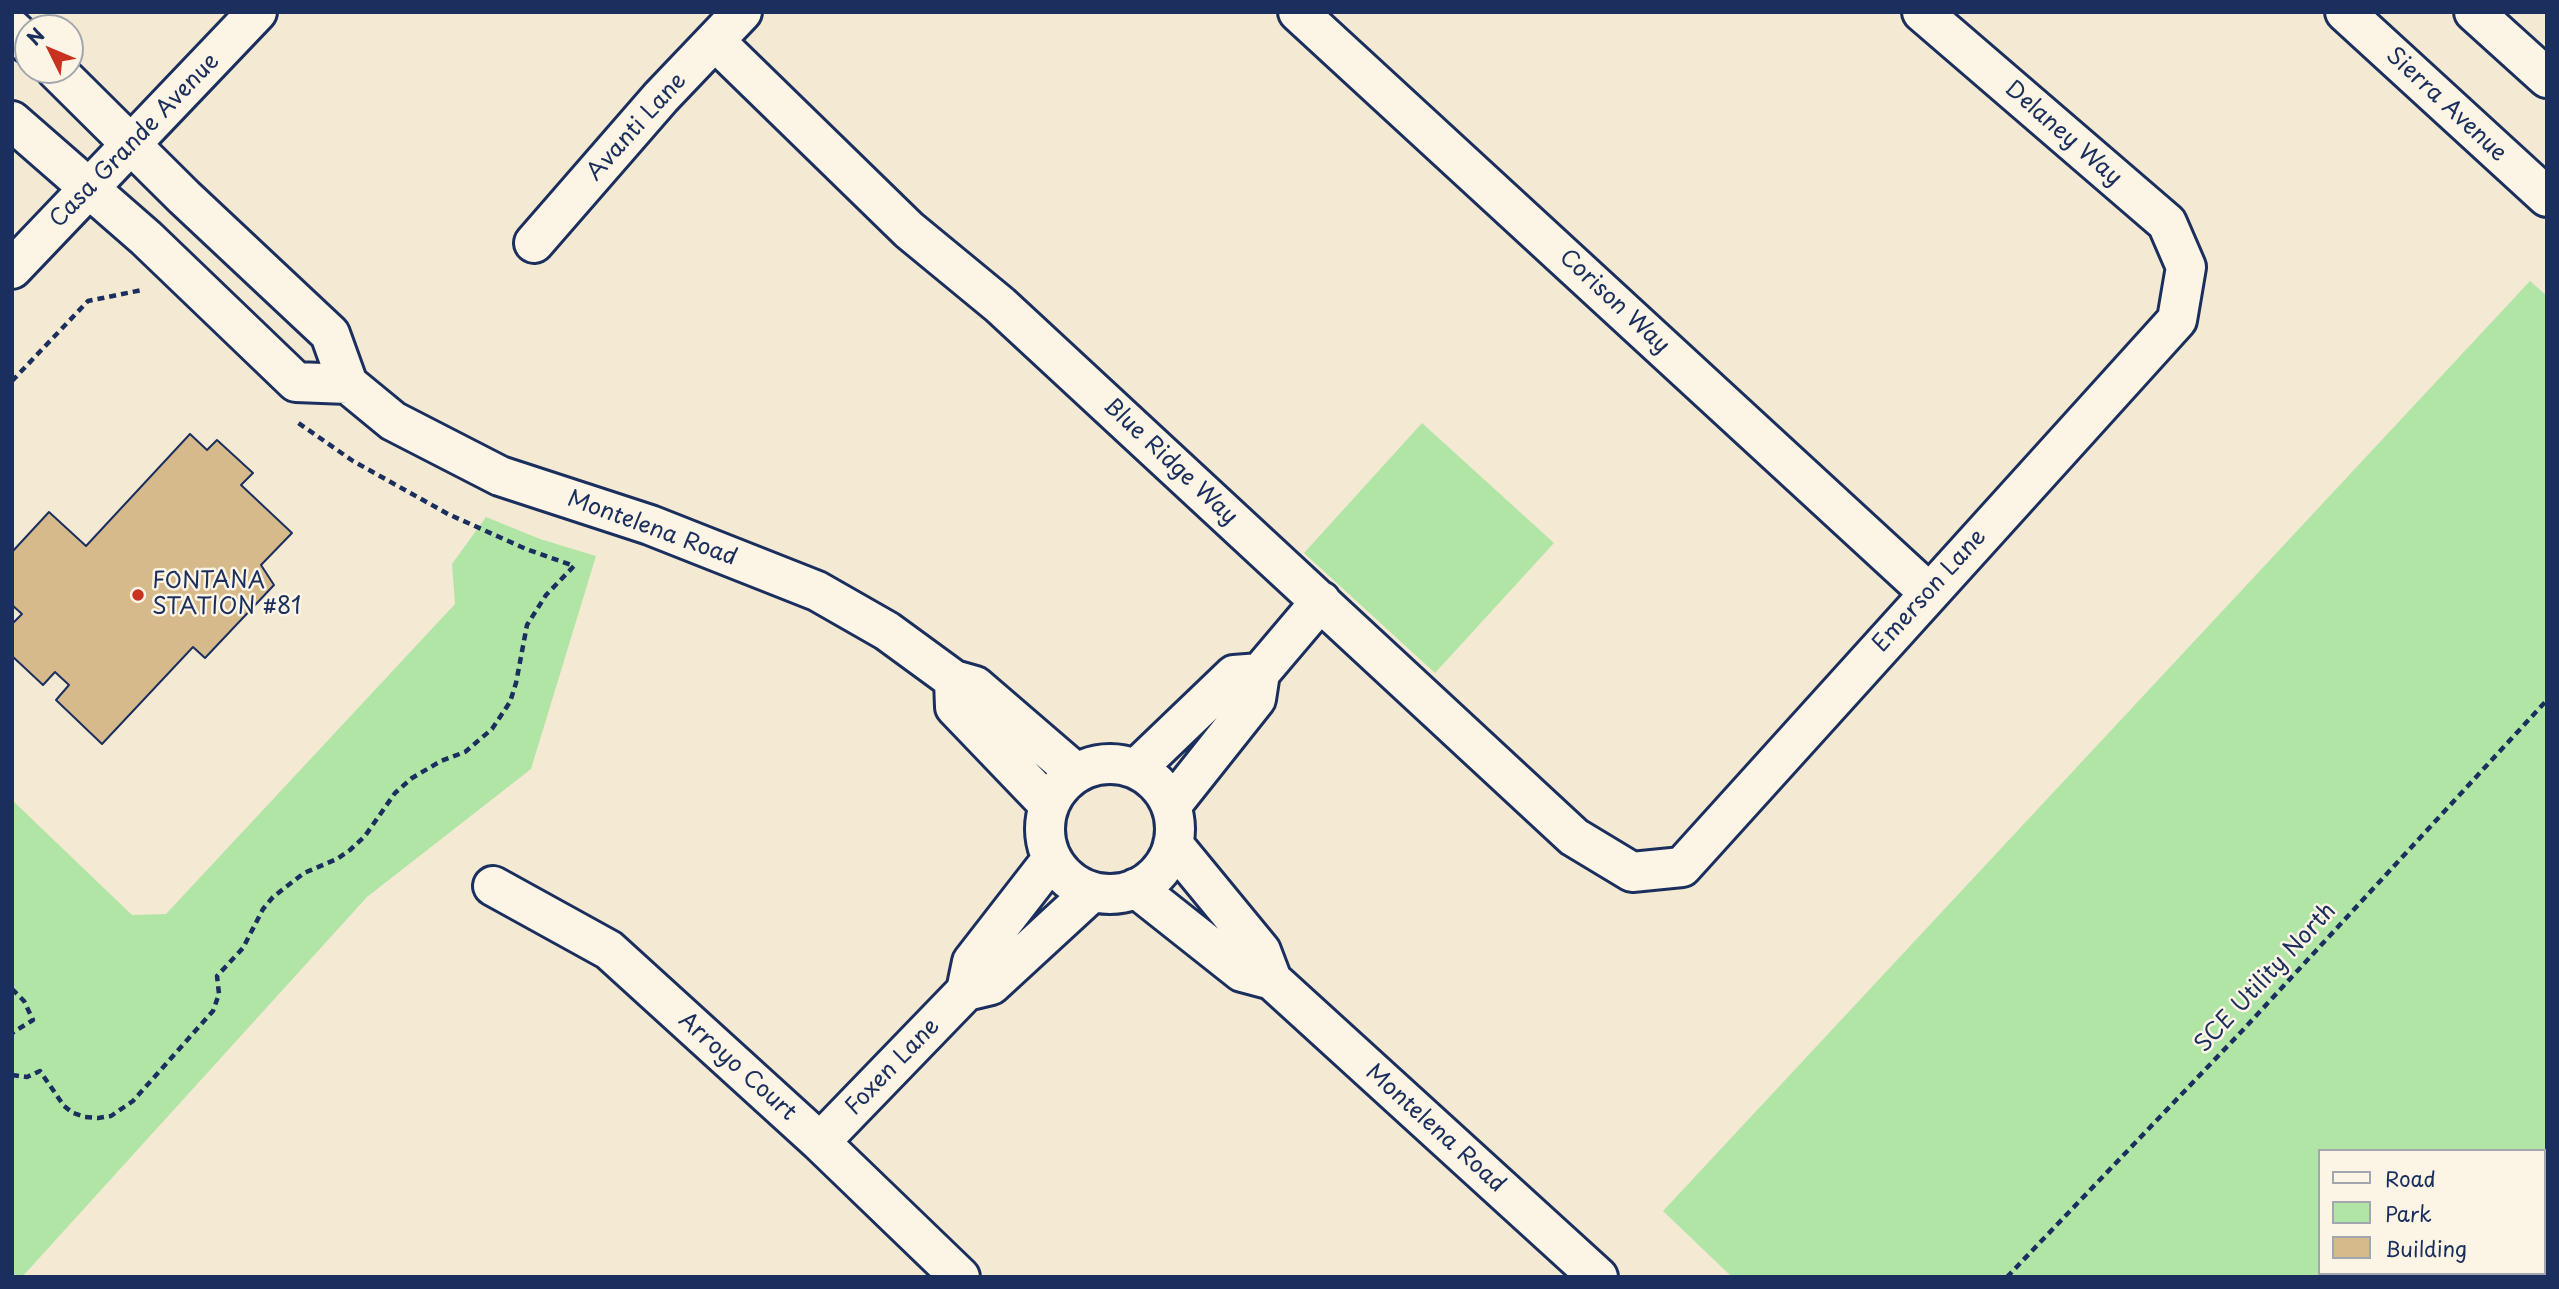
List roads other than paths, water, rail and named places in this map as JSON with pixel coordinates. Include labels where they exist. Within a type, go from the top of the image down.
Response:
[{"type":"street","name":"Casa Grande Avenue","points":[[12,269],[257,12]]},
{"type":"street","name":"Avanti Lane","points":[[534,243],[661,97],[742,12]]},
{"type":"street","name":"Corison Way","points":[[1298,12],[1928,592]]},
{"type":"street","name":"Delaney Way","points":[[1922,12],[2167,223],[2186,267]]},
{"type":"street","name":"Sierra Avenue","points":[[2346,12],[2547,197]]},
{"type":"street","points":[[2474,12],[2547,78]]},
{"type":"street","name":"Blue Ridge Way","points":[[715,41],[909,230],[1000,305],[1574,837],[1632,872]]},
{"type":"street","points":[[12,121],[146,238],[296,382],[348,384],[330,334],[184,197],[71,84]]},
{"type":"street","name":"Emerson Lane","points":[[1632,872],[1682,867],[1928,592],[2177,320],[2186,267]]},
{"type":"street","name":"Montelena Road","points":[[348,384],[393,421],[500,476],[650,525],[817,591],[887,631],[954,680],[975,686],[1076,773]]},
{"type":"street","points":[[1171,806],[1256,699],[1261,673],[1321,601]]},
{"type":"street","points":[[1136,769],[1234,675],[1261,673]]},
{"type":"street","points":[[954,680],[956,707],[1049,805]]},
{"type":"street","points":[[1116,763],[1136,769],[1163,790],[1171,806],[1175,824],[1173,844],[1166,863],[1153,878],[1136,888],[1117,893],[1092,892],[1079,887],[1063,875],[1052,859],[1046,842],[1044,823],[1049,805],[1060,787],[1076,773],[1095,765],[1116,763]]},
{"type":"street","name":"Montelena Road","points":[[1173,844],[1261,951],[1272,980],[1598,1277]]},
{"type":"street","name":"Foxen Lane","points":[[820,1142],[966,991],[972,962],[1052,859]]},
{"type":"street","name":"Arroyo Court","points":[[493,886],[608,950],[820,1142],[960,1277]]},
{"type":"street","name":"Montelena Road","points":[[1136,888],[1242,972],[1272,980]]},
{"type":"street","name":"Foxen Lane","points":[[966,991],[991,985],[1092,892]]},
{"type":"place","name":"FONTANA STATION #81","points":[[138,595]]}]
